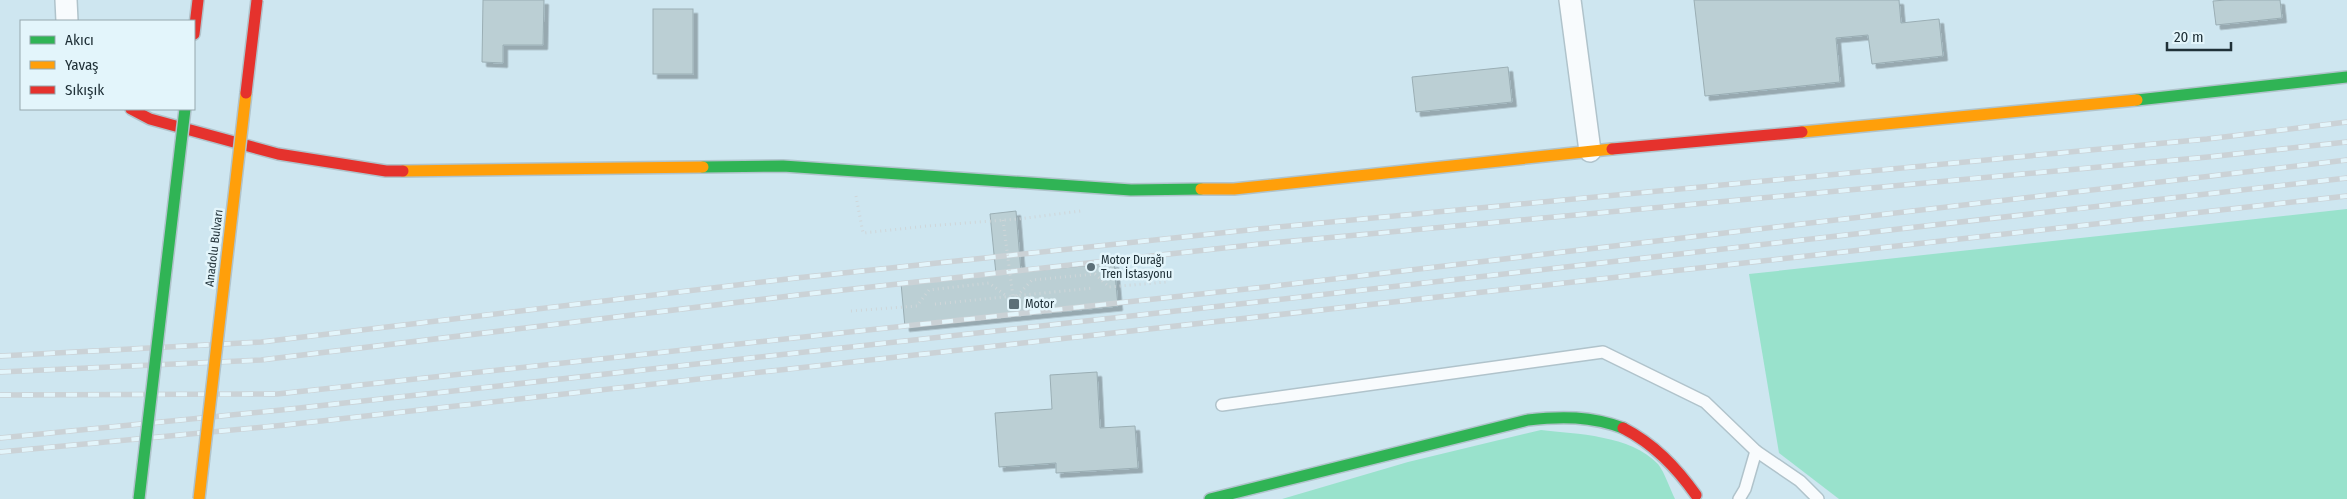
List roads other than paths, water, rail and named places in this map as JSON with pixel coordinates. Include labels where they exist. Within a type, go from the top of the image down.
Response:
[{"type":"street","points":[[66,0],[66,20]]},
{"type":"street","points":[[195,26],[198,0]]},
{"type":"street","name":"Anadolu Bulvarı","points":[[198,499],[257,0]]},
{"type":"street","points":[[1570,0],[1590,151]]},
{"type":"street","points":[[133,110],[150,119],[278,154],[386,171],[783,166],[1131,190],[1234,189],[1590,151],[2102,104],[2347,77]]},
{"type":"street","points":[[138,499],[185,110]]},
{"type":"street","points":[[1210,499],[1486,430],[1534,420],[1561,417],[1588,418],[1631,432],[1667,457],[1696,495]]},
{"type":"lane","points":[[1222,405],[1603,352],[1704,402],[1756,451],[1800,481],[1818,499]]},
{"type":"lane","points":[[1739,499],[1745,489],[1756,451]]},
{"type":"railway","points":[[0,356],[261,342],[796,278],[1258,229],[2207,139],[2347,122]]},
{"type":"railway","points":[[0,372],[261,360],[798,295],[1260,244],[2208,157],[2347,142]]},
{"type":"railway","points":[[0,395],[277,394],[1265,287],[2347,160]]},
{"type":"railway","points":[[0,438],[281,410],[1266,301],[2347,178]]},
{"type":"railway","points":[[0,452],[285,425],[2347,196]]},
{"type":"place","name":"Motor Durağı Tren İstasyonu","points":[[1091,267]]},
{"type":"place","name":"Motor","points":[[1014,304]]}]
